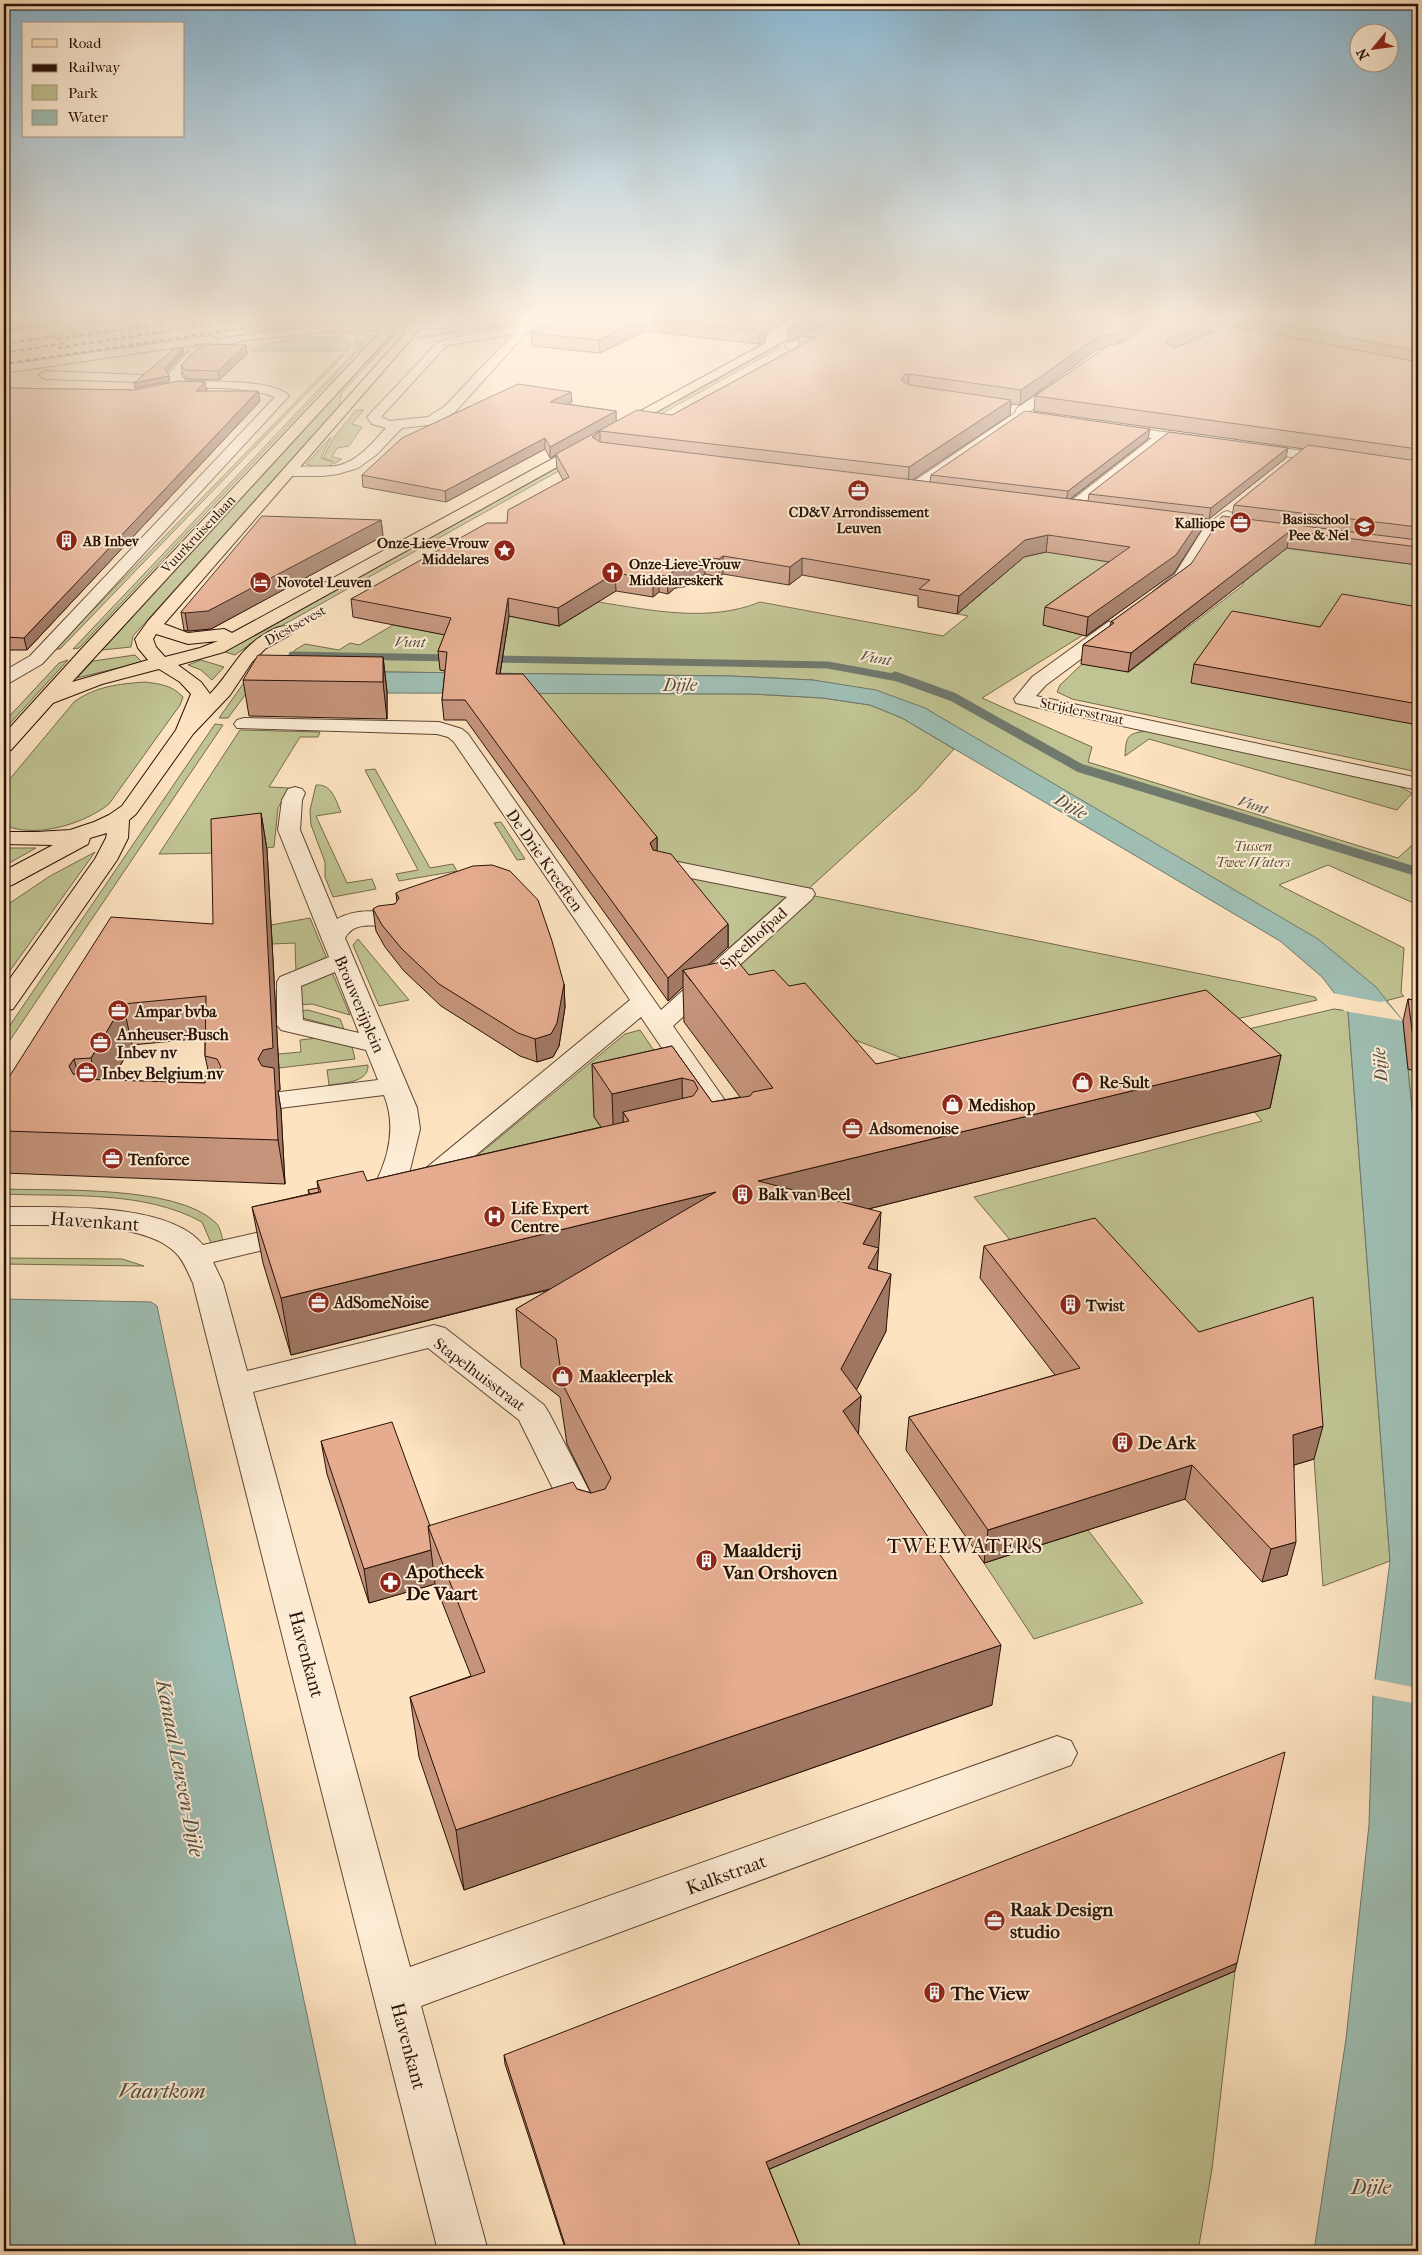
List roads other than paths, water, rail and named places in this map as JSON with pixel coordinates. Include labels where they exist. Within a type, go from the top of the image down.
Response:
[{"type":"main road","name":"Vuurkruisenlaan","points":[[4,746],[302,423]]},
{"type":"main road","name":"Vuurkruisenlaan","points":[[163,664],[154,658],[146,647],[144,639],[154,625],[331,423]]},
{"type":"main road","name":"Diestsevest","points":[[103,678],[198,656],[218,648],[628,423]]},
{"type":"main road","points":[[420,554],[647,423]]},
{"type":"main road","name":"Diestsevest","points":[[186,730],[223,691],[246,658],[259,645],[302,621]]},
{"type":"main road","points":[[154,625],[165,633],[178,638],[187,638],[211,637],[264,624]]},
{"type":"main road","points":[[4,880],[118,820],[129,810],[186,730],[201,694],[195,685],[183,674],[163,664]]},
{"type":"main road","points":[[46,699],[72,686],[103,678],[144,677],[195,685]]},
{"type":"main road","points":[[4,1004],[106,860],[116,838],[118,820]]},
{"type":"main road","points":[[4,838],[62,837],[97,830]]},
{"type":"street","points":[[4,678],[36,660],[258,423]]},
{"type":"street","points":[[388,423],[397,425],[412,423]]},
{"type":"street","points":[[912,489],[1003,423]]},
{"type":"street","points":[[290,472],[332,470],[351,466],[365,457],[397,425]]},
{"type":"street","points":[[1100,427],[1215,443]]},
{"type":"street","points":[[1071,508],[1162,436]]},
{"type":"street","points":[[1235,446],[1350,462]]},
{"type":"street","points":[[1290,464],[1302,455]]},
{"type":"street","points":[[896,487],[935,492]]},
{"type":"street","points":[[1150,600],[1181,577],[1214,526],[1240,505]]},
{"type":"street","points":[[1056,506],[1095,511]]},
{"type":"street","points":[[1154,518],[1271,533]]},
{"type":"street","name":"Strijdersstraat","points":[[1126,617],[1039,681],[1023,699],[1418,784]]},
{"type":"street","name":"De Drie Kreeften","points":[[244,724],[439,728],[470,725]]},
{"type":"street","name":"De Drie Kreeften","points":[[439,728],[455,733],[461,738],[739,1142]]},
{"type":"street","name":"Brouwerijplein","points":[[295,793],[292,800],[289,830],[403,1108],[406,1129],[394,1178],[365,1217]]},
{"type":"street","points":[[531,840],[556,844]]},
{"type":"street","name":"Speelhofpad","points":[[659,1025],[804,894],[663,866]]},
{"type":"street","points":[[378,1045],[290,1026],[289,982],[337,949],[343,922],[354,919],[388,920]]},
{"type":"street","points":[[365,1217],[432,1180],[643,1002]]},
{"type":"street","points":[[280,1100],[394,1086]]},
{"type":"street","points":[[365,1217],[446,1198]]},
{"type":"street","name":"Havenkant","points":[[4,1216],[130,1221],[161,1228],[185,1244],[195,1257],[208,1283],[463,2251]]},
{"type":"street","points":[[195,1257],[319,1228]]},
{"type":"street","name":"Stapelhuisstraat","points":[[236,1385],[434,1336],[532,1413],[594,1536]]},
{"type":"street","name":"Kalkstraat","points":[[396,1994],[1057,1753]]},
{"type":"water","name":"Dijle","points":[[301,671],[731,676],[813,680],[876,690],[925,708],[1318,939],[1376,987],[1403,1021],[1418,1168],[1418,2204],[1412,2220],[1415,2237],[1418,2239],[1418,2251],[1314,2251],[1346,2039],[1369,1825],[1373,1695],[1390,1561],[1348,1011],[1322,977],[1280,941],[902,718],[870,705],[823,698],[752,694],[376,693]]},
{"type":"water","name":"Vaartkom","points":[[4,1299],[151,1302],[157,1306],[357,2251],[5,2251]]},
{"type":"waterway","name":"Vunt","points":[[292,655],[453,658]]},
{"type":"waterway","name":"Vunt","points":[[489,659],[828,665],[898,678]]},
{"type":"waterway","name":"Vunt","points":[[895,676],[953,697],[1080,768],[1418,872]]},
{"type":"place","name":"CD&V Arrondissement Leuven","points":[[859,490]]},
{"type":"place","name":"Kalliope","points":[[1241,523]]},
{"type":"place","name":"Basisschool Pee & Nel","points":[[1365,527]]},
{"type":"place","name":"AB Inbev","points":[[67,541]]},
{"type":"place","name":"Onze-Lieve-Vrouw Middelares","points":[[505,551]]},
{"type":"place","name":"Onze-Lieve-Vrouw Middelareskerk","points":[[613,572]]},
{"type":"place","name":"Novotel Leuven","points":[[261,582]]},
{"type":"place","name":"Ampar bvba","points":[[119,1011]]},
{"type":"place","name":"Anheuser-Busch Inbev nv","points":[[101,1043]]},
{"type":"place","name":"Inbev Belgium nv","points":[[86,1073]]},
{"type":"place","name":"Re-Sult","points":[[1083,1082]]},
{"type":"place","name":"Medishop","points":[[952,1105]]},
{"type":"place","name":"Adsomenoise","points":[[853,1128]]},
{"type":"place","name":"Tenforce","points":[[112,1159]]},
{"type":"place","name":"Balk van Beel","points":[[742,1194]]},
{"type":"place","name":"Life Expert Centre","points":[[495,1217]]},
{"type":"place","name":"AdSomeNoise","points":[[318,1302]]},
{"type":"place","name":"Twist","points":[[1070,1305]]},
{"type":"place","name":"Maakleerplek","points":[[563,1376]]},
{"type":"place","name":"De Ark","points":[[1122,1442]]},
{"type":"place","name":"Maalderij Van Orshoven","points":[[707,1561]]},
{"type":"place","name":"Apotheek De Vaart","points":[[390,1582]]},
{"type":"place","name":"Raak Design studio","points":[[994,1920]]},
{"type":"place","name":"The View","points":[[935,1993]]},
{"type":"district","name":"TWEEWATERS","points":[[965,1546]]},
{"type":"park label","name":"Tussen Twee Waters","points":[[1253,854]]},
{"type":"water label","name":"Kanaal Leuven-Dijle","points":[[180,1768]]}]
